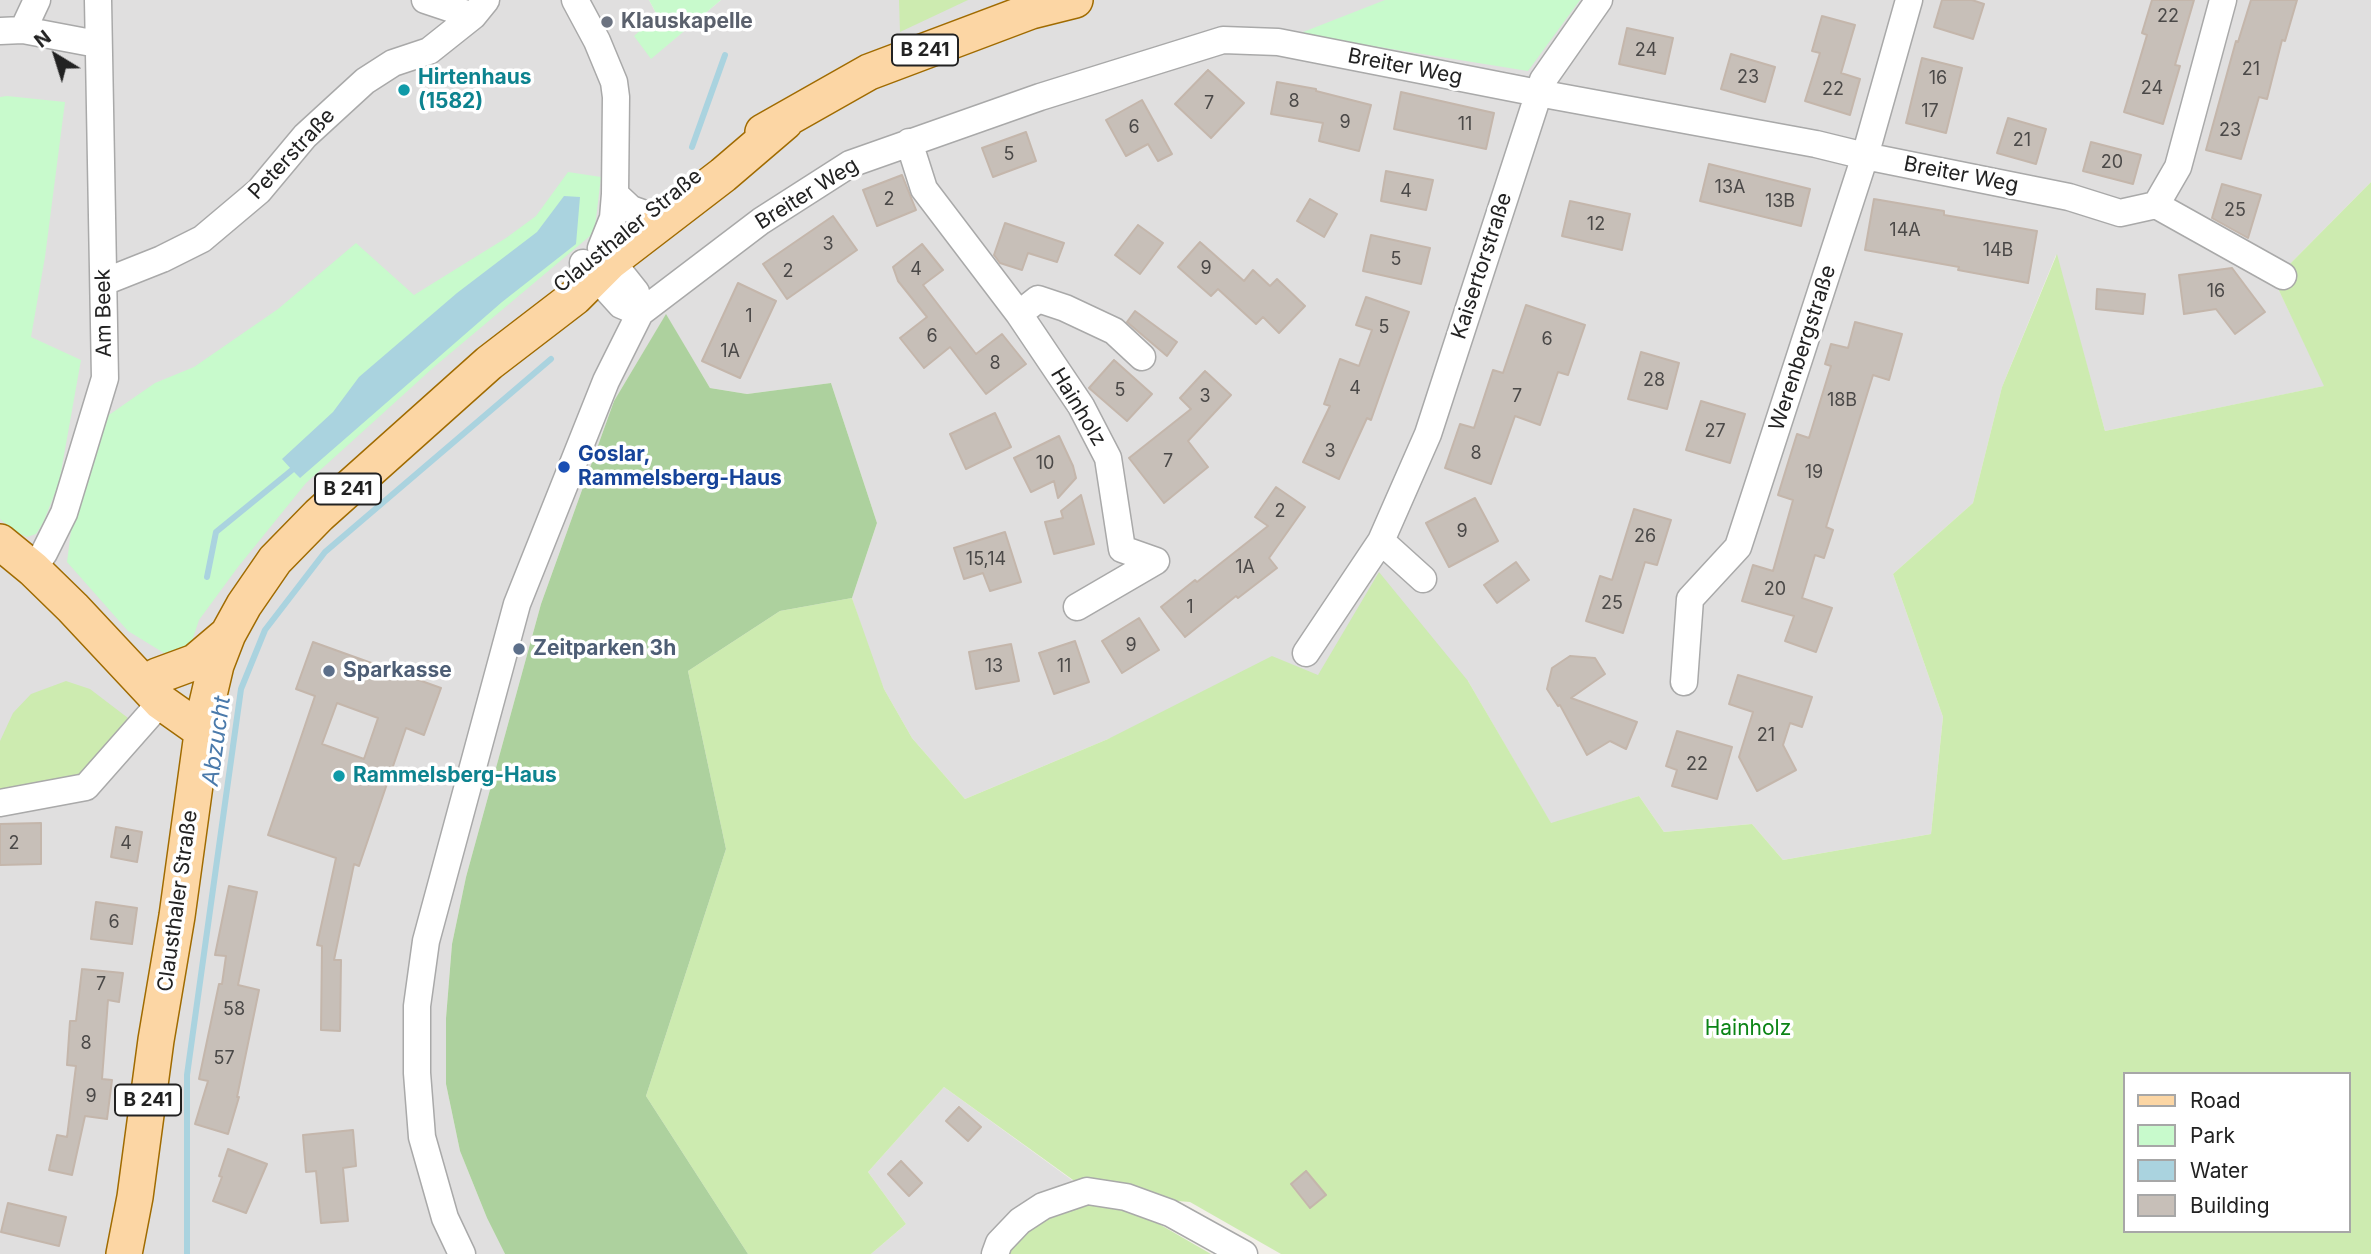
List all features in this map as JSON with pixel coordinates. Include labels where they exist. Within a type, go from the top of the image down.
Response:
[{"type":"main road","name":"Clausthaler Straße","points":[[124,1254],[210,684],[228,634],[259,582],[296,537],[489,363],[575,297],[598,262],[645,214],[713,161],[869,72],[1031,11],[1075,0]]},
{"type":"main road","name":"Clausthaler Straße","points":[[598,262],[723,175],[785,122]]},
{"type":"main road","points":[[0,542],[33,569],[148,681],[203,721]]},
{"type":"main road","points":[[148,681],[195,662],[228,634]]},
{"type":"street","points":[[11,31],[37,0]]},
{"type":"street","name":"Am Beek","points":[[33,569],[64,513],[105,378],[97,0]]},
{"type":"street","points":[[425,0],[479,8]]},
{"type":"street","points":[[462,1254],[445,1218],[422,1137],[417,1073],[417,1006],[426,940],[517,604],[606,382],[640,313],[636,292],[598,262],[613,218],[616,97],[614,82],[597,41],[575,0]]},
{"type":"street","name":"Kaisertorstraße","points":[[1306,653],[1381,541],[1428,434],[1543,79],[1599,0]]},
{"type":"street","name":"Werenbergstraße","points":[[1684,682],[1690,599],[1738,547],[1865,156],[1909,0]]},
{"type":"street","points":[[2223,0],[2178,167],[2156,205],[2283,276]]},
{"type":"street","name":"Peterstraße","points":[[104,282],[162,259],[202,239],[259,191],[305,136],[365,81],[394,63],[429,51],[479,8]]},
{"type":"street","points":[[11,31],[97,44]]},
{"type":"street","name":"Breiter Weg","points":[[640,313],[761,221],[850,164],[1040,97],[1223,40],[1278,42],[1816,144],[2069,197],[2120,213],[2156,205]]},
{"type":"street","name":"Hainholz","points":[[909,142],[924,189],[1019,314],[1081,406],[1108,458],[1122,549],[1156,561],[1077,607]]},
{"type":"street","points":[[615,194],[631,209],[645,214]]},
{"type":"street","points":[[1019,314],[1038,299],[1065,308],[1114,331],[1142,357]]},
{"type":"street","points":[[1381,541],[1423,579]]},
{"type":"street","points":[[0,803],[86,787],[148,681]]},
{"type":"street","points":[[995,1254],[999,1243],[1020,1221],[1043,1206],[1087,1191],[1126,1197],[1170,1213],[1244,1254]]},
{"type":"shaded area","points":[[0,0],[649,0],[657,15],[651,58],[721,0],[2371,0],[2371,182],[2274,280],[2325,386],[2105,431],[2056,255],[2002,387],[1973,503],[1893,574],[1943,717],[1931,834],[1783,860],[1752,824],[1664,832],[1639,796],[1551,824],[1468,681],[1318,675],[1108,739],[965,799],[912,738],[884,689],[852,598],[877,523],[831,383],[747,394],[710,388],[666,315],[614,401],[541,604],[466,877],[452,944],[446,1018],[446,1084],[460,1151],[505,1254],[0,1254]]},
{"type":"shaded area","points":[[944,1087],[1087,1191],[995,1254],[871,1254],[906,1224],[868,1172]]},
{"type":"green space","points":[[649,0],[721,0],[651,59],[634,36],[657,15]]},
{"type":"green space","points":[[899,0],[968,0],[900,32]]},
{"type":"green space","points":[[1385,0],[1580,0],[1528,71],[1298,34]]},
{"type":"green space","points":[[0,97],[65,102],[45,257],[31,337],[81,360],[59,483],[43,523],[36,534],[27,537],[14,531],[0,519]]},
{"type":"green space","points":[[568,172],[601,177],[595,227],[590,236],[434,367],[306,483],[199,620],[192,641],[180,651],[164,653],[128,631],[67,562],[72,523],[103,419],[155,383],[194,367],[278,309],[356,243],[414,295],[506,238],[536,216]]},
{"type":"green space","points":[[2371,182],[2371,1254],[1281,1254],[1190,1202],[1127,1197],[1159,1224],[1211,1254],[995,1254],[1087,1190],[944,1087],[868,1172],[906,1224],[871,1254],[748,1254],[646,1096],[726,849],[688,671],[780,611],[852,598],[884,689],[912,738],[965,799],[1108,739],[1272,656],[1318,675],[1379,572],[1468,681],[1551,823],[1639,796],[1664,832],[1752,824],[1783,860],[1931,834],[1943,717],[1893,574],[1973,503],[2002,387],[2057,254],[2105,431],[2324,386],[2274,280]]},
{"type":"green space","points":[[666,314],[710,388],[747,394],[831,383],[877,523],[852,598],[780,611],[688,671],[726,849],[646,1096],[748,1254],[505,1254],[460,1151],[446,1084],[446,1018],[452,944],[466,877],[541,604],[614,401]]},
{"type":"green space","points":[[66,681],[90,689],[128,718],[83,776],[0,791],[0,741],[13,713],[31,694]]},
{"type":"water","points":[[564,196],[580,197],[576,244],[502,302],[300,478],[282,459],[333,412],[359,377],[457,293],[537,232]]},
{"type":"building","points":[[1942,0],[1972,0],[1984,4],[1973,39],[1934,27]]},
{"type":"building","points":[[2152,0],[2194,0],[2175,65],[2180,66],[2163,124],[2124,112],[2147,35],[2142,33]]},
{"type":"building","points":[[2251,0],[2297,0],[2285,41],[2282,40],[2267,99],[2259,97],[2241,159],[2206,150],[2236,41],[2238,42]]},
{"type":"building","points":[[1822,16],[1855,25],[1841,73],[1860,79],[1850,115],[1805,101],[1820,53],[1812,51]]},
{"type":"building","points":[[1627,28],[1673,38],[1665,74],[1619,64]]},
{"type":"building","points":[[1731,54],[1775,67],[1765,102],[1721,89]]},
{"type":"building","points":[[1922,58],[1962,68],[1946,133],[1906,123]]},
{"type":"building","points":[[1208,70],[1244,103],[1211,138],[1175,104]]},
{"type":"building","points":[[1277,82],[1316,89],[1371,105],[1359,151],[1319,141],[1323,123],[1271,114]]},
{"type":"building","points":[[1401,92],[1494,113],[1486,149],[1394,129]]},
{"type":"building","points":[[1142,100],[1172,154],[1158,161],[1148,144],[1126,156],[1106,120]]},
{"type":"building","points":[[2008,118],[2046,129],[2036,164],[1997,153]]},
{"type":"building","points":[[1026,132],[1036,161],[993,177],[982,148]]},
{"type":"building","points":[[2091,142],[2141,155],[2133,184],[2083,171]]},
{"type":"building","points":[[1709,164],[1810,189],[1801,226],[1700,201]]},
{"type":"building","points":[[1386,171],[1433,180],[1426,210],[1381,201]]},
{"type":"building","points":[[902,175],[916,210],[877,226],[863,190]]},
{"type":"building","points":[[2222,184],[2261,195],[2248,238],[2212,218]]},
{"type":"building","points":[[1310,199],[1337,214],[1324,237],[1297,221]]},
{"type":"building","points":[[1874,199],[1944,211],[1944,215],[2037,231],[2028,283],[1865,250]]},
{"type":"building","points":[[1570,201],[1630,214],[1622,250],[1562,236]]},
{"type":"building","points":[[833,216],[857,250],[787,299],[763,264]]},
{"type":"building","points":[[1005,223],[1064,243],[1057,262],[1028,253],[1022,270],[1000,263],[994,255]]},
{"type":"building","points":[[1138,225],[1163,243],[1140,274],[1115,255]]},
{"type":"building","points":[[1371,235],[1430,248],[1421,284],[1363,271]]},
{"type":"building","points":[[1200,242],[1244,281],[1253,270],[1270,286],[1277,279],[1305,306],[1279,333],[1263,317],[1256,324],[1218,289],[1211,296],[1178,267]]},
{"type":"building","points":[[922,244],[943,270],[923,285],[976,354],[1002,334],[1026,364],[986,394],[950,347],[924,368],[900,338],[927,317],[898,281],[893,267]]},
{"type":"building","points":[[2232,268],[2265,312],[2235,334],[2216,309],[2184,314],[2179,275]]},
{"type":"building","points":[[738,283],[776,301],[740,378],[702,361]]},
{"type":"building","points":[[2097,289],[2145,294],[2143,314],[2096,309]]},
{"type":"building","points":[[1366,297],[1409,312],[1371,420],[1367,418],[1339,479],[1303,462],[1330,406],[1324,404],[1340,359],[1359,366],[1372,330],[1356,325]]},
{"type":"building","points":[[1526,305],[1585,325],[1568,375],[1558,372],[1540,425],[1515,416],[1491,484],[1445,468],[1460,424],[1474,428],[1493,370],[1503,373]]},
{"type":"building","points":[[1135,311],[1177,342],[1167,356],[1127,322]]},
{"type":"building","points":[[1855,322],[1902,334],[1889,380],[1873,375],[1826,527],[1833,530],[1824,558],[1815,555],[1802,598],[1832,608],[1816,652],[1785,641],[1794,616],[1742,601],[1753,565],[1773,571],[1793,500],[1778,495],[1797,434],[1809,438],[1831,366],[1825,364],[1831,344],[1848,348]]},
{"type":"building","points":[[1641,352],[1679,363],[1667,409],[1628,399]]},
{"type":"building","points":[[1114,360],[1152,394],[1127,421],[1089,388]]},
{"type":"building","points":[[1205,371],[1231,395],[1188,441],[1208,467],[1164,503],[1129,458],[1191,409],[1180,398]]},
{"type":"building","points":[[1701,401],[1745,414],[1730,463],[1686,450]]},
{"type":"building","points":[[995,413],[1011,447],[966,469],[950,434]]},
{"type":"building","points":[[1059,436],[1076,478],[1058,498],[1054,481],[1031,492],[1014,458]]},
{"type":"building","points":[[1276,487],[1305,507],[1269,558],[1277,568],[1238,598],[1236,596],[1185,637],[1161,607],[1268,526],[1255,517]]},
{"type":"building","points":[[1081,495],[1094,544],[1054,554],[1045,522],[1063,518],[1061,511]]},
{"type":"building","points":[[1475,498],[1498,541],[1449,567],[1426,523]]},
{"type":"building","points":[[1634,509],[1671,520],[1657,565],[1645,562],[1623,633],[1586,621],[1600,576],[1612,580]]},
{"type":"building","points":[[1005,532],[1021,582],[990,591],[983,573],[964,579],[954,548]]},
{"type":"building","points":[[1516,562],[1529,580],[1497,603],[1484,585]]},
{"type":"building","points":[[1139,618],[1159,650],[1122,673],[1102,641]]},
{"type":"building","points":[[1075,641],[1089,682],[1054,694],[1039,653]]},
{"type":"building","points":[[313,642],[441,688],[424,735],[406,728],[359,866],[354,864],[334,960],[341,960],[340,1031],[321,1030],[322,946],[317,945],[336,858],[268,835],[315,696],[296,689]],"holes":[[[337,703],[378,718],[364,759],[322,744]]]},
{"type":"building","points":[[1011,644],[1019,681],[976,689],[969,652]]},
{"type":"building","points":[[1570,656],[1595,658],[1605,674],[1571,698],[1637,722],[1626,749],[1610,741],[1587,755],[1560,705],[1558,706],[1547,689],[1552,668]]},
{"type":"building","points":[[1738,675],[1812,697],[1802,727],[1790,723],[1783,745],[1796,770],[1757,791],[1739,757],[1753,712],[1729,704]]},
{"type":"building","points":[[1677,731],[1732,747],[1717,799],[1672,786],[1677,770],[1666,766]]},
{"type":"building","points":[[41,823],[41,864],[0,865],[0,824]]},
{"type":"building","points":[[116,827],[142,832],[137,862],[111,857]]},
{"type":"building","points":[[229,886],[257,892],[238,985],[259,990],[239,1097],[228,1134],[195,1124],[208,1081],[199,1079],[226,956],[215,955]]},
{"type":"building","points":[[96,902],[137,908],[132,944],[91,939]]},
{"type":"building","points":[[82,969],[123,973],[119,1002],[108,1000],[102,1079],[112,1080],[107,1119],[85,1116],[72,1175],[49,1170],[57,1135],[67,1137],[76,1066],[67,1065],[70,1021],[76,1021]]},
{"type":"building","points":[[959,1107],[981,1127],[968,1141],[946,1121]]},
{"type":"building","points":[[353,1130],[356,1166],[343,1168],[348,1221],[321,1223],[316,1171],[306,1172],[303,1135]]},
{"type":"building","points":[[228,1149],[267,1164],[246,1213],[213,1201]]},
{"type":"building","points":[[901,1161],[922,1183],[909,1196],[888,1174]]},
{"type":"building","points":[[1306,1171],[1326,1195],[1310,1208],[1291,1184]]},
{"type":"building","points":[[8,1203],[66,1217],[59,1246],[1,1232]]},
{"type":"waterway","name":"Abzucht","points":[[692,147],[725,55]]},
{"type":"waterway","name":"Abzucht","points":[[187,1254],[187,1075],[241,689],[265,630],[325,552],[551,359]]},
{"type":"waterway","points":[[207,577],[216,532],[292,470]]},
{"type":"place","name":"Klauskapelle","points":[[607,22]]},
{"type":"place","name":"Hirtenhaus (1582)","points":[[404,90]]},
{"type":"place","name":"Goslar, Rammelsberg-Haus","points":[[564,467]]},
{"type":"place","name":"Zeitparken 3h","points":[[519,649]]},
{"type":"place","name":"Sparkasse","points":[[329,671]]},
{"type":"place","name":"Rammelsberg-Haus","points":[[339,776]]}]
